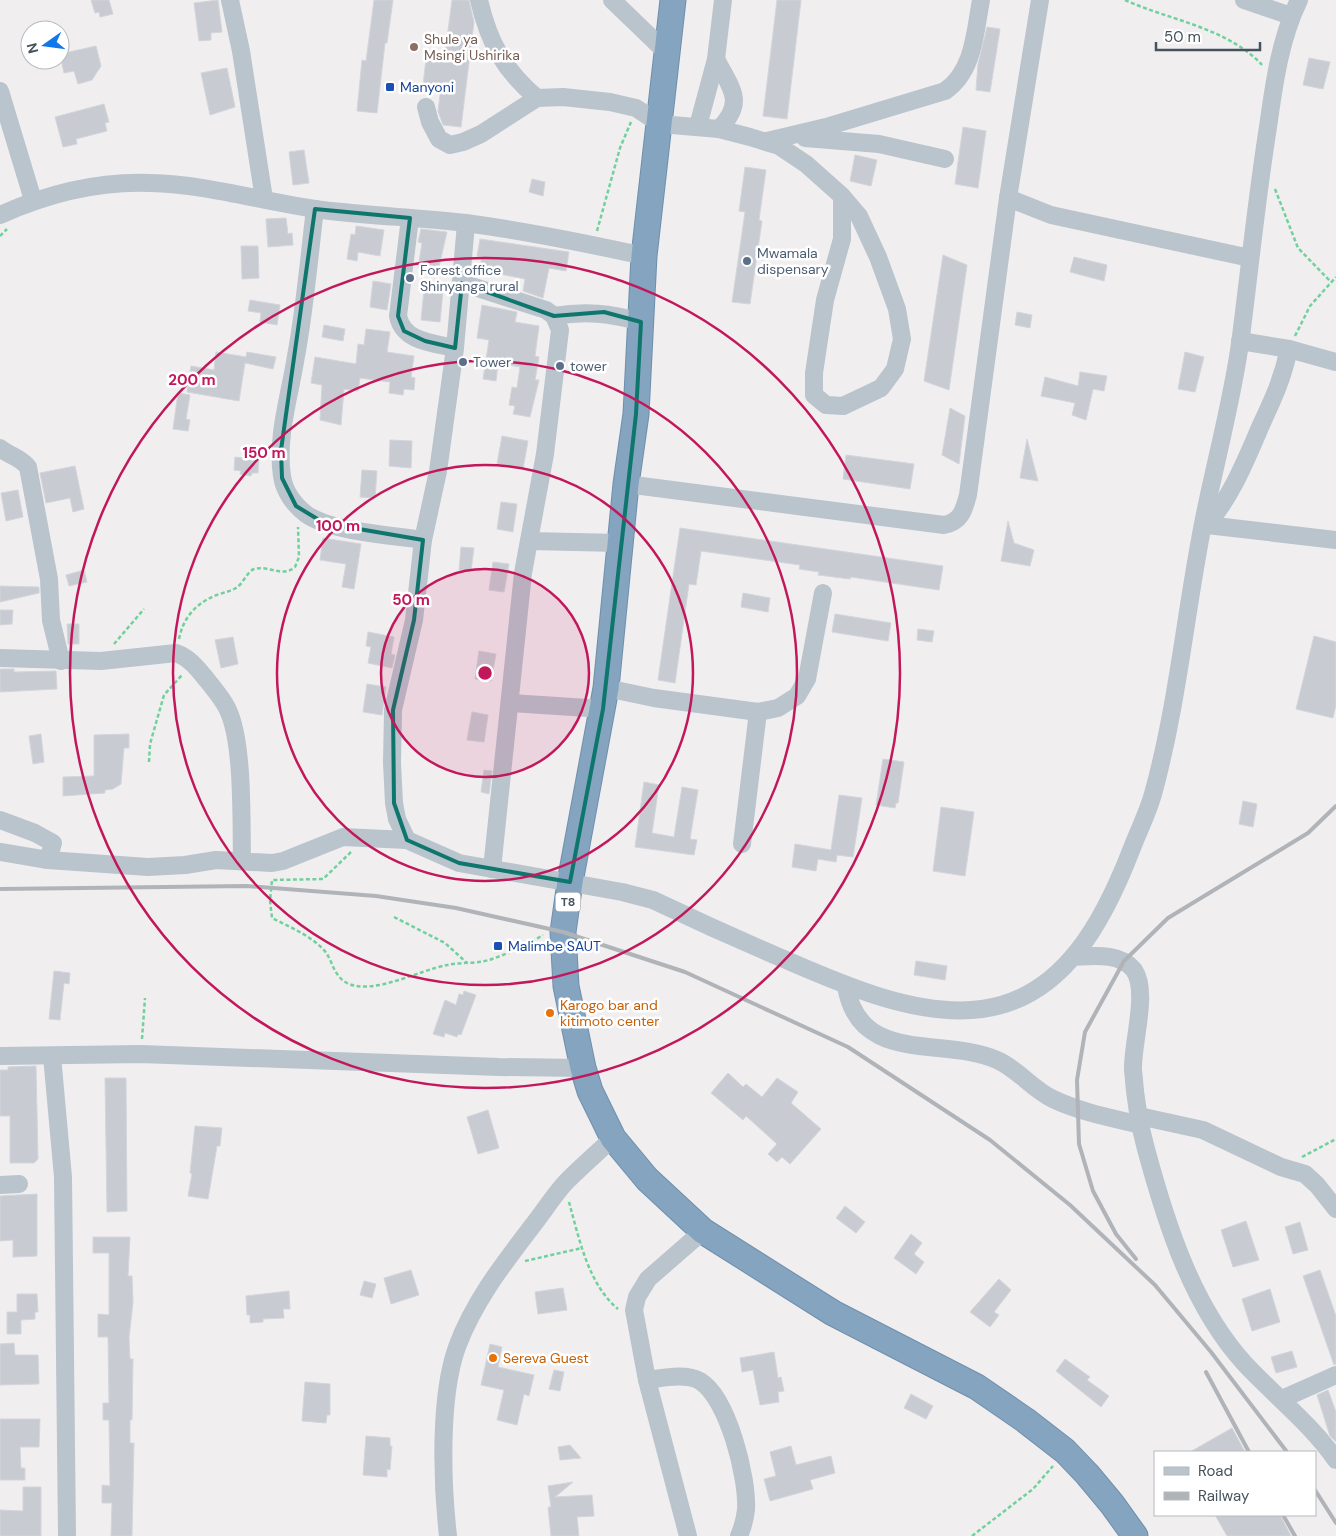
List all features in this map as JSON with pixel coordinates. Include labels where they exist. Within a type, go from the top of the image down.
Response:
[{"type":"highway","name":"T8","points":[[673,0],[644,256],[636,414],[626,484],[605,699],[570,882],[563,932],[566,986],[583,1068],[590,1091],[613,1138],[647,1179],[703,1231],[833,1313],[978,1387],[1026,1420],[1065,1451],[1112,1504],[1135,1536]]},
{"type":"street","points":[[230,0],[241,51],[264,200]]},
{"type":"street","points":[[479,0],[491,38],[505,64],[515,80],[537,98]]},
{"type":"street","points":[[612,0],[666,52]]},
{"type":"street","points":[[698,126],[716,59],[723,0]]},
{"type":"street","points":[[767,141],[792,136],[939,94],[951,87],[966,68],[981,0]]},
{"type":"street","points":[[626,484],[944,525],[952,524],[959,519],[965,508],[968,495],[1008,198],[1040,0]]},
{"type":"street","points":[[0,852],[48,860],[148,867],[184,865],[216,860],[272,863],[283,861],[343,837],[407,840],[459,863],[570,882],[653,900],[846,986],[909,1004],[946,1010],[978,1010],[1014,1001],[1031,994],[1057,976],[1073,957],[1103,912],[1124,870],[1152,796],[1176,686],[1240,341],[1263,157],[1275,79],[1295,8],[1244,0]]},
{"type":"street","points":[[716,59],[734,99],[734,109],[719,129]]},
{"type":"street","points":[[0,92],[33,200]]},
{"type":"street","points":[[426,107],[430,122],[438,139],[444,144],[456,144],[481,134],[537,98],[563,97],[610,102],[636,108],[660,124],[719,129],[767,141],[806,164],[842,196],[859,216],[878,257],[897,309],[902,339],[895,369],[881,388],[843,406],[826,405],[814,395],[814,373],[825,300],[842,239],[842,196]]},
{"type":"street","points":[[792,136],[879,144],[946,158]]},
{"type":"street","points":[[0,215],[33,200],[120,183],[182,185],[315,209],[466,224],[593,244],[644,256]]},
{"type":"street","points":[[1008,198],[1051,214],[1250,258]]},
{"type":"street","points":[[315,209],[297,354],[281,450],[282,478],[296,506],[307,515],[324,523],[365,532],[424,540]]},
{"type":"street","points":[[410,218],[398,316],[400,323],[411,336],[455,348]]},
{"type":"street","points":[[407,840],[397,819],[394,803],[392,710],[414,620],[424,540],[438,471],[455,348],[466,224]]},
{"type":"street","points":[[462,283],[546,310],[554,316],[560,330],[544,463],[522,582],[511,703],[492,869]]},
{"type":"street","points":[[554,316],[580,312],[604,312],[641,322]]},
{"type":"street","points":[[1240,341],[1289,349],[1336,362]]},
{"type":"street","points":[[1204,528],[1244,466],[1283,379],[1289,349]]},
{"type":"street","points":[[0,448],[7,453],[21,458],[28,467],[49,579],[51,620],[61,661]]},
{"type":"street","points":[[1204,528],[1336,540]]},
{"type":"street","points":[[529,541],[620,543]]},
{"type":"street","points":[[511,703],[654,698],[758,712],[787,704],[803,689],[808,679],[823,593]]},
{"type":"street","points":[[0,658],[101,661],[181,655],[199,670],[228,708],[235,734],[239,770],[242,860]]},
{"type":"street","points":[[742,844],[758,712]]},
{"type":"street","points":[[0,820],[34,833],[53,843],[48,860]]},
{"type":"street","points":[[1073,957],[1104,956],[1124,961],[1133,969],[1139,979],[1141,995],[1133,1070],[1140,1120],[1146,1148],[1190,1277],[1211,1321],[1245,1364],[1324,1443],[1336,1460]]},
{"type":"street","points":[[846,986],[853,1013],[870,1029],[885,1039],[917,1047],[980,1053],[1013,1069],[1052,1098],[1076,1108],[1203,1130],[1281,1167],[1305,1174],[1317,1185],[1336,1209]]},
{"type":"street","points":[[0,1056],[141,1054],[499,1067],[583,1068]]},
{"type":"street","points":[[52,1056],[63,1177],[66,1536]]},
{"type":"street","points":[[448,1536],[444,1502],[444,1466],[449,1382],[457,1348],[478,1303],[501,1266],[564,1184],[613,1138]]},
{"type":"street","points":[[0,1185],[18,1184]]},
{"type":"street","points":[[688,1536],[647,1380],[634,1323],[634,1310],[637,1297],[648,1279],[703,1231]]},
{"type":"street","points":[[1282,1400],[1336,1375]]},
{"type":"street","points":[[647,1380],[676,1377],[699,1380],[720,1401],[734,1438],[744,1489],[746,1511],[739,1536]]},
{"type":"path","points":[[1124,0],[1230,41],[1253,55],[1275,79]]},
{"type":"path","points":[[593,244],[620,148],[636,108]]},
{"type":"path","points":[[1263,157],[1298,248],[1331,282]]},
{"type":"path","points":[[1289,349],[1310,306],[1336,277]]},
{"type":"path","points":[[149,762],[150,744],[164,695],[182,675],[181,655],[184,620],[212,597],[235,589],[255,569],[284,572],[295,567],[299,557],[300,540],[296,506]]},
{"type":"path","points":[[101,661],[144,609]]},
{"type":"path","points":[[363,837],[323,879],[272,880],[270,901],[272,918],[311,937],[325,951],[337,974],[348,983],[361,986],[379,985],[430,969],[489,960],[518,949],[543,935],[566,916]]},
{"type":"path","points":[[394,917],[438,939],[467,963]]},
{"type":"path","points":[[141,1054],[145,998]]},
{"type":"path","points":[[1281,1167],[1336,1139]]},
{"type":"path","points":[[564,1184],[582,1248],[599,1285],[610,1302],[634,1323]]},
{"type":"path","points":[[501,1266],[582,1248]]},
{"type":"path","points":[[972,1536],[1033,1489],[1065,1451]]},
{"type":"highlighted area","points":[[315,209],[410,218],[398,316],[404,331],[425,341],[455,348],[462,283],[554,316],[604,312],[641,322],[636,414],[603,709],[570,882],[459,863],[407,840],[394,803],[393,710],[414,620],[423,540],[324,523],[296,506],[282,478],[281,450]]},
{"type":"building","points":[[91,0],[109,0],[113,14],[100,17],[99,12],[95,13]]},
{"type":"building","points":[[218,0],[222,32],[211,33],[211,40],[199,41],[194,3]]},
{"type":"building","points":[[374,0],[393,0],[387,43],[385,43],[377,113],[357,111],[362,60],[366,61]]},
{"type":"building","points":[[452,0],[469,0],[474,22],[461,127],[443,125],[438,111],[441,87],[423,85],[426,59],[444,61]]},
{"type":"building","points":[[777,0],[801,0],[787,119],[763,116]]},
{"type":"building","points":[[987,27],[1000,29],[990,92],[976,90],[978,64]]},
{"type":"building","points":[[96,46],[101,66],[92,80],[78,84],[74,71],[64,73],[63,70],[70,70],[70,52]]},
{"type":"building","points":[[1309,58],[1330,62],[1323,89],[1303,85]]},
{"type":"building","points":[[227,68],[235,107],[210,115],[201,73]]},
{"type":"building","points":[[104,104],[109,122],[105,123],[107,131],[76,139],[77,144],[63,147],[55,117]]},
{"type":"building","points":[[963,127],[986,131],[978,188],[955,184]]},
{"type":"building","points":[[304,150],[309,183],[293,185],[289,152]]},
{"type":"building","points":[[855,155],[877,160],[871,186],[850,181]]},
{"type":"building","points":[[745,167],[766,170],[759,220],[762,221],[750,304],[732,302],[745,212],[739,211]]},
{"type":"building","points":[[532,179],[545,182],[543,196],[529,192]]},
{"type":"building","points":[[286,218],[288,234],[292,233],[293,245],[268,247],[266,219]]},
{"type":"building","points":[[356,226],[384,230],[380,256],[358,252],[357,261],[347,259],[351,234],[355,235]]},
{"type":"building","points":[[421,229],[447,232],[438,271],[418,268],[422,243],[418,242]]},
{"type":"building","points":[[480,239],[569,252],[566,271],[549,268],[543,298],[523,291],[525,279],[479,270],[482,257],[477,256]]},
{"type":"building","points":[[241,246],[258,246],[259,278],[242,279]]},
{"type":"building","points":[[943,255],[967,265],[949,390],[924,381]]},
{"type":"building","points":[[1074,257],[1107,265],[1104,281],[1070,272]]},
{"type":"building","points":[[373,281],[391,284],[387,310],[370,307]]},
{"type":"building","points":[[424,290],[443,291],[440,322],[421,320]]},
{"type":"building","points":[[250,300],[280,305],[277,325],[260,322],[261,313],[248,311]]},
{"type":"building","points":[[482,305],[517,312],[515,322],[539,326],[535,356],[539,357],[535,380],[539,380],[530,417],[513,414],[515,406],[509,405],[512,387],[517,388],[520,367],[498,363],[496,381],[483,379],[489,340],[477,338]]},
{"type":"building","points":[[1017,312],[1032,315],[1030,328],[1015,325]]},
{"type":"building","points":[[324,325],[345,329],[343,341],[322,337]]},
{"type":"building","points":[[366,329],[390,332],[387,352],[414,356],[411,377],[415,378],[414,390],[404,389],[403,395],[389,393],[390,382],[360,378],[358,391],[344,389],[341,425],[320,420],[322,385],[311,383],[315,357],[356,364],[358,344],[364,345]]},
{"type":"building","points":[[216,352],[246,357],[247,352],[276,357],[273,369],[245,363],[239,401],[187,392],[191,366],[214,370]]},
{"type":"building","points":[[1185,352],[1204,357],[1195,392],[1178,389]]},
{"type":"building","points":[[1080,372],[1107,376],[1104,391],[1093,389],[1086,420],[1072,415],[1075,403],[1041,396],[1045,377],[1078,386]]},
{"type":"building","points":[[178,393],[190,395],[186,419],[190,420],[188,431],[173,429]]},
{"type":"building","points":[[950,408],[965,416],[959,464],[942,455]]},
{"type":"building","points":[[502,436],[528,441],[523,469],[497,464]]},
{"type":"building","points":[[1027,439],[1038,481],[1020,478]]},
{"type":"building","points":[[390,440],[412,441],[411,468],[389,466]]},
{"type":"building","points":[[846,455],[914,464],[910,489],[843,479]]},
{"type":"building","points":[[235,457],[259,460],[258,473],[252,473],[251,476],[240,474],[241,471],[234,470]]},
{"type":"building","points":[[75,466],[84,509],[73,512],[70,498],[46,503],[40,473]]},
{"type":"building","points":[[362,470],[377,471],[375,498],[360,497]]},
{"type":"building","points":[[18,490],[23,517],[6,521],[1,493]]},
{"type":"building","points":[[501,502],[517,504],[513,532],[497,529]]},
{"type":"building","points":[[1008,521],[1014,543],[1034,550],[1030,566],[1001,561]]},
{"type":"building","points":[[680,528],[943,566],[939,590],[851,577],[850,579],[818,575],[819,572],[799,569],[800,565],[701,551],[696,585],[689,584],[675,683],[658,680]]},
{"type":"building","points":[[323,538],[361,544],[354,589],[342,587],[346,564],[320,560]]},
{"type":"building","points":[[461,547],[474,548],[471,571],[459,570]]},
{"type":"building","points":[[493,562],[509,564],[504,592],[489,590]]},
{"type":"building","points":[[84,570],[87,582],[69,586],[66,575]]},
{"type":"building","points":[[0,586],[39,587],[39,593],[0,602]]},
{"type":"building","points":[[743,593],[770,598],[768,612],[741,607]]},
{"type":"building","points":[[0,610],[13,610],[12,624],[0,625]]},
{"type":"building","points":[[835,614],[891,623],[888,641],[832,632]]},
{"type":"building","points":[[67,624],[79,624],[79,644],[68,644]]},
{"type":"building","points":[[918,629],[934,631],[932,642],[917,640]]},
{"type":"building","points":[[368,632],[394,637],[391,654],[395,655],[392,668],[368,663],[371,647],[366,646]]},
{"type":"building","points":[[1314,636],[1336,642],[1336,705],[1333,718],[1296,709]]},
{"type":"building","points":[[233,637],[238,664],[221,668],[215,640]]},
{"type":"building","points":[[479,651],[496,654],[491,681],[475,679]]},
{"type":"building","points":[[0,669],[14,669],[14,672],[56,671],[57,689],[0,692]]},
{"type":"building","points":[[367,684],[386,687],[382,715],[363,712]]},
{"type":"building","points":[[472,712],[488,715],[484,742],[467,740]]},
{"type":"building","points":[[41,734],[44,762],[33,764],[29,736]]},
{"type":"building","points":[[129,734],[129,748],[124,748],[121,784],[113,789],[105,790],[105,793],[63,796],[63,777],[94,776],[94,735]]},
{"type":"building","points":[[883,759],[904,762],[898,803],[896,803],[895,808],[876,805]]},
{"type":"building","points":[[484,770],[492,771],[489,794],[481,792]]},
{"type":"building","points":[[644,782],[659,785],[652,833],[674,837],[682,787],[698,790],[690,839],[697,840],[694,855],[635,847]]},
{"type":"building","points":[[839,795],[862,798],[853,857],[837,855],[836,862],[818,859],[816,871],[792,867],[795,844],[831,850]]},
{"type":"building","points":[[1243,801],[1257,804],[1253,827],[1239,824]]},
{"type":"building","points":[[941,807],[974,812],[965,876],[933,871]]},
{"type":"building","points":[[916,961],[947,966],[945,980],[914,975]]},
{"type":"building","points":[[54,971],[70,973],[69,984],[64,983],[60,1020],[49,1019]]},
{"type":"building","points":[[464,991],[476,995],[461,1035],[458,1034],[457,1037],[445,1033],[444,1037],[433,1034],[445,1000],[456,1005],[459,994],[463,995]]},
{"type":"building","points":[[36,1066],[38,1159],[34,1163],[10,1163],[10,1116],[0,1116],[0,1070],[8,1070],[8,1067]]},
{"type":"building","points":[[728,1073],[743,1087],[746,1084],[762,1097],[777,1078],[798,1092],[791,1103],[821,1129],[790,1164],[782,1157],[777,1162],[768,1154],[777,1144],[746,1116],[743,1120],[711,1093]]},
{"type":"building","points":[[105,1078],[126,1078],[127,1211],[107,1212]]},
{"type":"building","points":[[488,1110],[499,1148],[478,1154],[467,1117]]},
{"type":"building","points":[[195,1126],[222,1128],[220,1146],[217,1146],[208,1199],[188,1196],[192,1174],[190,1173]]},
{"type":"building","points":[[37,1194],[37,1256],[13,1257],[13,1240],[0,1241],[0,1196]]},
{"type":"building","points":[[845,1206],[865,1222],[856,1233],[836,1218]]},
{"type":"building","points":[[1246,1221],[1259,1260],[1233,1267],[1221,1230]]},
{"type":"building","points":[[1300,1222],[1308,1250],[1293,1254],[1285,1227]]},
{"type":"building","points":[[911,1234],[922,1243],[914,1254],[924,1262],[916,1274],[894,1258]]},
{"type":"building","points":[[93,1237],[130,1237],[128,1276],[132,1276],[133,1302],[129,1338],[130,1359],[133,1359],[130,1443],[134,1443],[132,1536],[111,1536],[112,1503],[102,1503],[102,1485],[110,1486],[109,1420],[103,1420],[103,1403],[109,1403],[108,1337],[98,1337],[98,1314],[109,1315],[109,1253],[93,1253]]},
{"type":"building","points":[[411,1270],[419,1295],[391,1304],[384,1278]]},
{"type":"building","points":[[1320,1270],[1336,1316],[1336,1364],[1334,1365],[1303,1276]]},
{"type":"building","points":[[999,1279],[1011,1290],[994,1312],[999,1315],[990,1327],[970,1312]]},
{"type":"building","points":[[364,1281],[376,1284],[372,1298],[360,1295]]},
{"type":"building","points":[[563,1288],[567,1310],[538,1314],[535,1292]]},
{"type":"building","points":[[1270,1289],[1280,1322],[1252,1331],[1242,1299]]},
{"type":"building","points":[[289,1291],[290,1309],[283,1309],[284,1318],[263,1319],[263,1322],[250,1323],[250,1315],[247,1315],[246,1296]]},
{"type":"building","points":[[17,1294],[37,1294],[38,1312],[35,1312],[35,1319],[21,1320],[21,1334],[7,1334],[7,1312],[17,1312]]},
{"type":"building","points":[[14,1343],[15,1355],[38,1355],[39,1384],[0,1385],[0,1344]]},
{"type":"building","points":[[490,1344],[502,1347],[498,1367],[534,1375],[529,1396],[524,1394],[517,1425],[497,1420],[504,1390],[481,1385]]},
{"type":"building","points":[[1292,1351],[1297,1367],[1276,1373],[1271,1357]]},
{"type":"building","points":[[774,1352],[778,1378],[781,1377],[784,1391],[778,1392],[779,1402],[760,1405],[753,1370],[742,1372],[740,1358]]},
{"type":"building","points":[[1065,1359],[1090,1377],[1087,1380],[1109,1396],[1101,1407],[1056,1371]]},
{"type":"building","points":[[554,1370],[564,1372],[560,1391],[549,1389]]},
{"type":"building","points":[[305,1382],[330,1384],[330,1415],[327,1415],[326,1423],[302,1421]]},
{"type":"building","points":[[1328,1390],[1336,1412],[1336,1442],[1330,1436],[1317,1395]]},
{"type":"building","points":[[911,1394],[933,1406],[926,1419],[904,1408]]},
{"type":"building","points":[[0,1419],[40,1419],[39,1447],[20,1447],[21,1468],[25,1468],[25,1480],[0,1480]]},
{"type":"building","points":[[1232,1428],[1244,1451],[1192,1451]]},
{"type":"building","points":[[366,1436],[390,1438],[390,1446],[392,1446],[390,1470],[387,1469],[387,1477],[363,1475]]},
{"type":"building","points":[[570,1445],[581,1458],[560,1460],[558,1447]]},
{"type":"building","points":[[791,1446],[796,1465],[831,1456],[835,1473],[810,1480],[813,1489],[770,1501],[764,1479],[776,1476],[770,1452]]},
{"type":"building","points":[[573,1482],[555,1497],[592,1495],[594,1516],[577,1517],[579,1536],[551,1536],[548,1507],[551,1507],[548,1486]]},
{"type":"building","points":[[23,1487],[41,1487],[41,1536],[0,1536],[0,1510],[23,1511]]},
{"type":"building","points":[[1216,1516],[1281,1516],[1291,1536],[1227,1536]]},
{"type":"railway","points":[[1136,1259],[1116,1234],[1093,1191],[1079,1144],[1077,1080],[1085,1032],[1124,961],[1168,918],[1308,833],[1336,806]]},
{"type":"railway","points":[[0,889],[246,886],[376,896],[456,908],[563,932],[685,972],[848,1047],[990,1140],[1070,1205],[1155,1285],[1211,1352],[1286,1451]]},
{"type":"railway","points":[[1206,1372],[1248,1451]]},
{"type":"railway","points":[[1316,1492],[1336,1523]]},
{"type":"railway","points":[[1284,1516],[1295,1536]]},
{"type":"place","name":"Shule ya Msingi Ushirika","points":[[414,47]]},
{"type":"place","name":"Manyoni","points":[[390,87]]},
{"type":"place","name":"Mwamala dispensary","points":[[747,261]]},
{"type":"place","name":"Forest office Shinyanga rural","points":[[410,278]]},
{"type":"place","name":"Tower","points":[[463,362]]},
{"type":"place","name":"tower","points":[[560,366]]},
{"type":"place","name":"Malimbe SAUT","points":[[498,946]]},
{"type":"place","name":"Karogo bar and kitimoto center","points":[[550,1013]]},
{"type":"place","name":"Sereva Guest","points":[[493,1358]]}]
